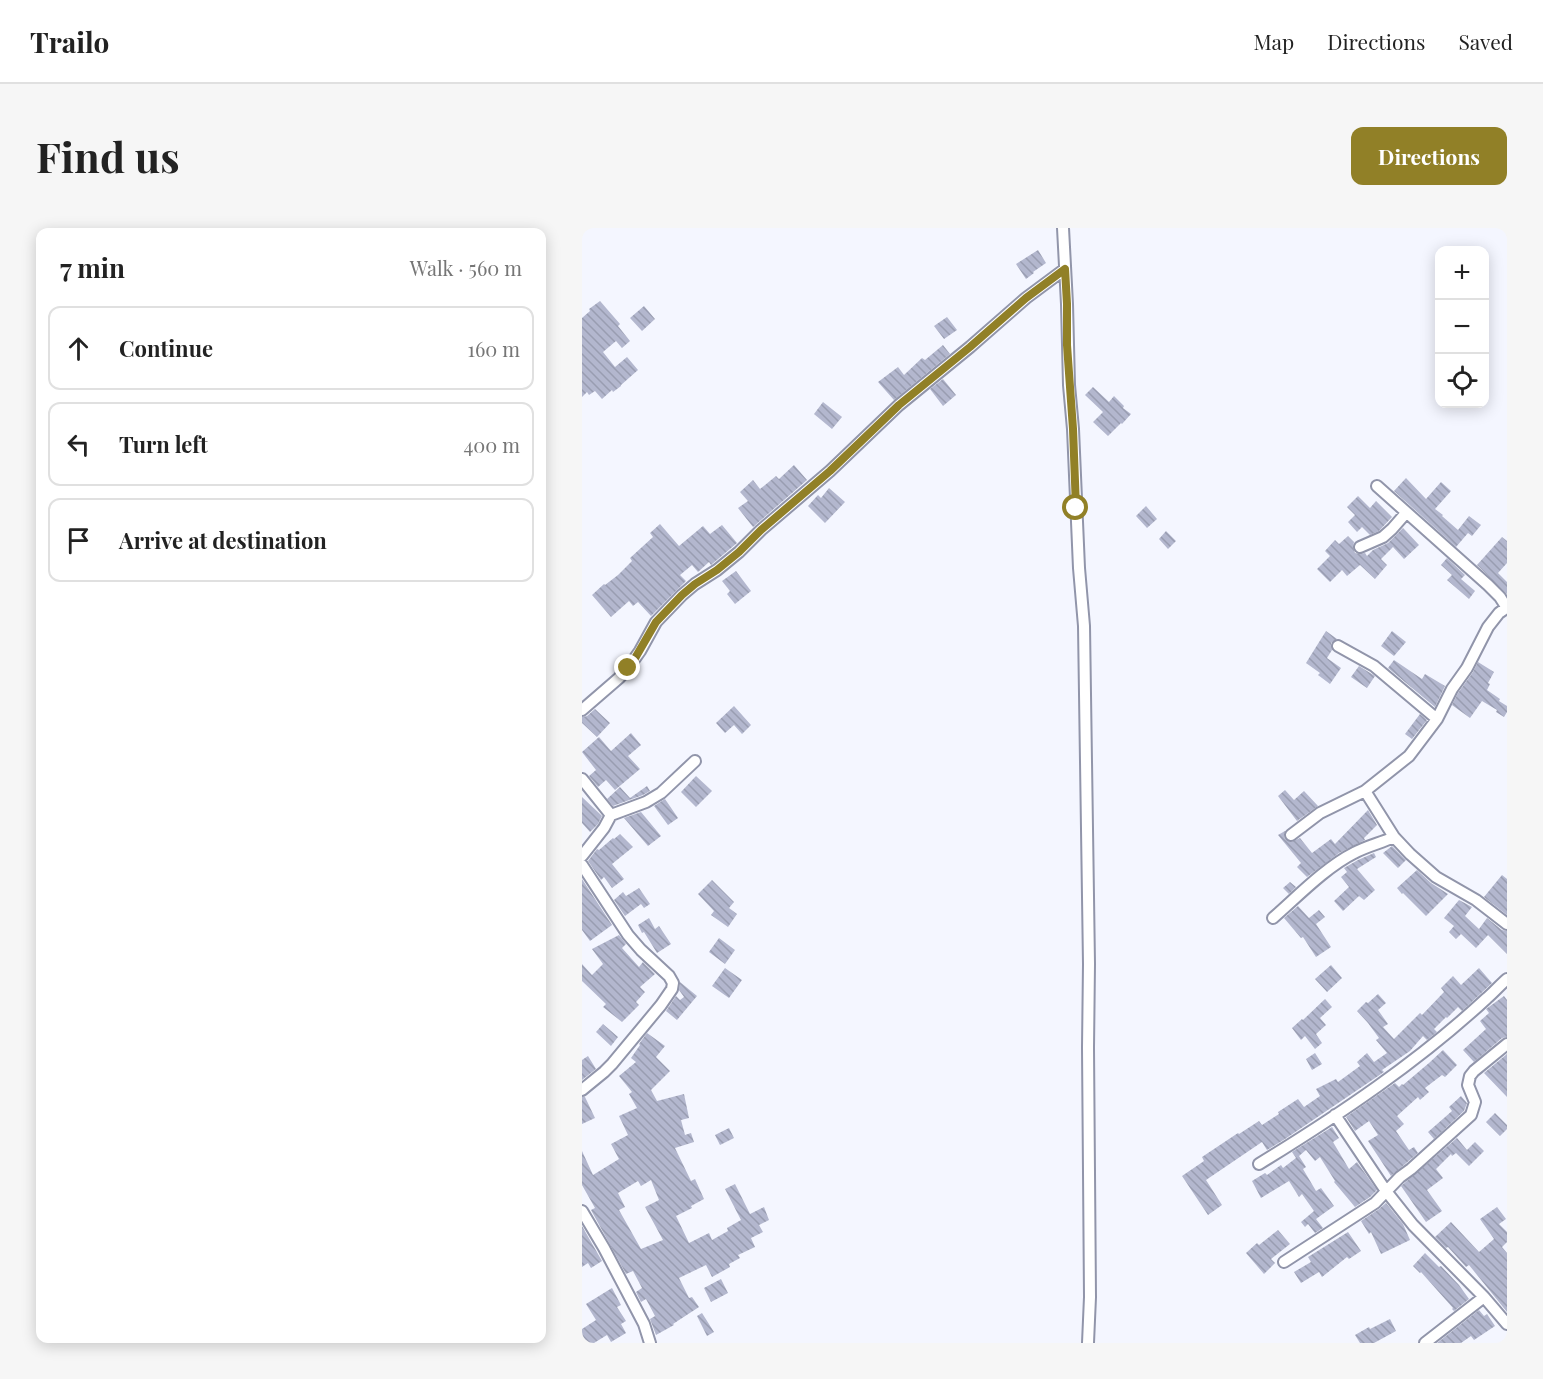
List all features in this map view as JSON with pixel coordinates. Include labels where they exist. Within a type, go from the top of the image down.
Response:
[{"type":"street","points":[[1063,228],[1069,385],[1084,626],[1089,964],[1090,1297],[1088,1343]]},
{"type":"street","points":[[582,710],[628,668],[656,622],[682,595],[739,552],[761,530],[830,471],[899,405],[1026,298],[1065,269]]},
{"type":"street","points":[[1291,835],[1320,813],[1365,791],[1416,749],[1437,719],[1488,627],[1499,613],[1507,608],[1488,585],[1377,486]]},
{"type":"street","points":[[1360,547],[1383,537],[1406,513]]},
{"type":"street","points":[[1338,646],[1374,666],[1437,719]]},
{"type":"street","points":[[582,856],[611,815],[646,802],[662,793],[695,761]]},
{"type":"street","points":[[582,779],[611,815]]},
{"type":"street","points":[[1365,791],[1394,837],[1428,871],[1476,900],[1507,924]]},
{"type":"street","points":[[1273,918],[1312,883],[1344,859],[1394,837]]},
{"type":"street","points":[[582,865],[628,935],[669,976],[673,983],[661,1005],[612,1064],[582,1090]]},
{"type":"street","points":[[1259,1164],[1310,1133],[1429,1047],[1488,998],[1507,979]]},
{"type":"street","points":[[1284,1262],[1375,1203],[1400,1177],[1472,1115],[1475,1102],[1468,1085],[1470,1076],[1507,1044]]},
{"type":"street","points":[[1335,1115],[1386,1191],[1413,1225],[1484,1297],[1507,1324]]},
{"type":"street","points":[[582,1212],[604,1248],[641,1319],[650,1343]]},
{"type":"street","points":[[1425,1343],[1484,1297]]},
{"type":"building","points":[[1038,250],[1046,263],[1026,279],[1016,264]]},
{"type":"building","points":[[600,301],[620,324],[618,326],[630,341],[622,348],[616,341],[603,352],[615,367],[627,357],[638,370],[602,399],[595,391],[589,395],[587,392],[582,397],[582,318]]},
{"type":"building","points":[[644,306],[655,319],[642,331],[630,318]]},
{"type":"building","points":[[947,317],[957,330],[944,339],[934,326]]},
{"type":"building","points":[[943,345],[950,354],[894,400],[878,382],[898,367],[904,375],[922,358],[925,360]]},
{"type":"building","points":[[943,379],[956,395],[943,406],[930,389]]},
{"type":"building","points":[[1093,387],[1109,402],[1114,396],[1131,414],[1108,436],[1093,422],[1103,412],[1085,395]]},
{"type":"building","points":[[823,402],[842,417],[832,429],[814,414]]},
{"type":"building","points":[[794,465],[807,480],[753,527],[738,508],[748,501],[740,492],[753,480],[760,489],[776,476],[779,479]]},
{"type":"building","points":[[1406,478],[1426,499],[1441,482],[1451,491],[1435,509],[1458,530],[1469,516],[1481,525],[1472,536],[1468,533],[1456,547],[1394,491]]},
{"type":"building","points":[[829,488],[845,502],[825,523],[808,506],[818,495],[821,498]]},
{"type":"building","points":[[1358,496],[1370,508],[1376,501],[1392,517],[1379,531],[1370,535],[1362,527],[1357,532],[1348,522],[1355,515],[1347,507]]},
{"type":"building","points":[[1146,506],[1157,519],[1147,528],[1136,516]]},
{"type":"building","points":[[660,524],[679,546],[703,526],[710,534],[722,525],[737,543],[711,565],[709,562],[698,572],[692,565],[680,575],[686,581],[651,616],[638,602],[633,606],[629,601],[611,617],[592,595],[632,561],[630,558],[653,537],[650,533]]},
{"type":"building","points":[[1403,528],[1419,545],[1404,559],[1393,547],[1381,559],[1387,565],[1375,579],[1360,565],[1347,576],[1342,570],[1330,582],[1317,569],[1330,556],[1325,551],[1335,540],[1339,544],[1348,536],[1354,542],[1355,553],[1365,553],[1367,556],[1373,550],[1388,543]]},
{"type":"building","points":[[1166,531],[1176,541],[1168,549],[1159,539]]},
{"type":"building","points":[[1502,537],[1507,541],[1507,563],[1498,573],[1507,582],[1507,594],[1477,565]]},
{"type":"building","points":[[1447,558],[1465,575],[1461,579],[1475,591],[1469,599],[1447,580],[1452,575],[1441,565]]},
{"type":"building","points":[[736,571],[751,591],[735,604],[727,594],[730,591],[722,581]]},
{"type":"building","points":[[1326,631],[1337,639],[1331,643],[1332,650],[1327,658],[1341,668],[1330,684],[1306,663]]},
{"type":"building","points":[[1392,631],[1406,642],[1394,656],[1381,646]]},
{"type":"building","points":[[1394,660],[1422,679],[1425,674],[1445,686],[1435,707],[1388,668]]},
{"type":"building","points":[[1478,662],[1494,672],[1487,690],[1507,706],[1504,717],[1482,701],[1470,718],[1452,705]]},
{"type":"building","points":[[1359,666],[1375,676],[1367,688],[1351,677]]},
{"type":"building","points":[[734,706],[751,725],[742,734],[734,725],[725,733],[716,723]]},
{"type":"building","points":[[595,709],[610,723],[597,737],[582,723],[582,717]]},
{"type":"building","points":[[1420,714],[1427,720],[1412,739],[1405,734]]},
{"type":"building","points":[[631,733],[641,745],[628,756],[640,769],[615,790],[606,780],[598,787],[589,776],[596,770],[582,752],[599,737],[611,751]]},
{"type":"building","points":[[696,776],[712,791],[696,807],[681,792]]},
{"type":"building","points":[[647,786],[650,791],[613,806],[607,799],[620,787],[630,798]]},
{"type":"building","points":[[1285,790],[1294,800],[1304,791],[1318,806],[1297,821],[1278,796]]},
{"type":"building","points":[[582,797],[602,816],[590,832],[582,823]]},
{"type":"building","points":[[665,799],[678,818],[668,825],[654,806]]},
{"type":"building","points":[[1368,810],[1377,825],[1364,838],[1365,840],[1339,853],[1307,877],[1297,867],[1301,863],[1278,835],[1285,831],[1285,839],[1291,842],[1300,838],[1312,853],[1331,839],[1335,844]]},
{"type":"building","points":[[641,812],[661,836],[648,846],[624,818]]},
{"type":"building","points":[[620,834],[633,847],[612,864],[624,879],[612,888],[604,877],[601,880],[588,861],[597,849],[599,850]]},
{"type":"building","points":[[1392,846],[1406,860],[1398,868],[1383,853]]},
{"type":"building","points":[[1374,853],[1376,857],[1357,869],[1375,890],[1364,900],[1359,896],[1343,911],[1334,901],[1349,887],[1341,877],[1347,872],[1344,868]]},
{"type":"building","points":[[1417,870],[1448,894],[1426,916],[1397,888]]},
{"type":"building","points":[[1502,875],[1507,879],[1507,915],[1484,897]]},
{"type":"building","points":[[582,879],[612,925],[590,941],[582,930]]},
{"type":"building","points":[[712,880],[734,902],[729,908],[737,914],[728,927],[711,915],[714,911],[698,894]]},
{"type":"building","points":[[1290,882],[1296,887],[1289,894],[1283,888]]},
{"type":"building","points":[[639,888],[650,904],[644,908],[641,904],[625,916],[614,900],[623,892],[626,896]]},
{"type":"building","points":[[1459,900],[1472,907],[1465,916],[1479,929],[1487,918],[1502,930],[1507,931],[1507,954],[1488,935],[1476,948],[1461,934],[1456,939],[1449,932],[1454,926],[1444,918]]},
{"type":"building","points":[[1298,906],[1309,918],[1319,910],[1325,917],[1316,924],[1331,947],[1316,957],[1303,937],[1301,938],[1284,918]]},
{"type":"building","points":[[649,918],[655,929],[659,926],[671,944],[657,953],[638,925]]},
{"type":"building","points":[[619,935],[626,944],[622,948],[639,967],[643,962],[655,974],[640,987],[645,992],[636,1002],[639,1005],[622,1022],[603,1007],[606,1004],[582,981],[582,964],[592,975],[603,964],[592,949]]},
{"type":"building","points":[[719,938],[735,950],[725,964],[709,952]]},
{"type":"building","points":[[1331,965],[1342,978],[1327,992],[1315,979]]},
{"type":"building","points":[[725,968],[742,980],[729,998],[712,986]]},
{"type":"building","points":[[1479,968],[1492,983],[1462,1011],[1458,1007],[1446,1017],[1434,1029],[1437,1032],[1427,1040],[1423,1036],[1410,1051],[1382,1070],[1384,1072],[1285,1139],[1267,1150],[1262,1142],[1206,1180],[1222,1205],[1208,1215],[1182,1176],[1204,1161],[1202,1157],[1259,1121],[1262,1125],[1298,1099],[1304,1107],[1320,1096],[1316,1089],[1336,1079],[1338,1082],[1360,1066],[1357,1062],[1367,1053],[1374,1062],[1387,1053],[1376,1040],[1379,1038],[1357,1011],[1366,1002],[1368,1003],[1378,994],[1386,1003],[1378,1010],[1388,1024],[1383,1027],[1394,1039],[1444,992],[1441,988],[1453,976],[1461,985]]},
{"type":"building","points":[[680,982],[697,996],[677,1020],[666,1011],[676,996],[680,1000],[684,997],[679,990]]},
{"type":"building","points":[[1504,996],[1507,1000],[1507,1037],[1502,1038],[1474,1062],[1463,1050],[1486,1029],[1480,1021],[1489,1013],[1486,1009]]},
{"type":"building","points":[[1325,999],[1332,1007],[1320,1018],[1326,1025],[1316,1034],[1322,1043],[1315,1049],[1305,1036],[1301,1040],[1292,1028]]},
{"type":"building","points":[[603,1024],[618,1037],[611,1046],[596,1032]]},
{"type":"building","points":[[647,1033],[665,1046],[656,1057],[670,1071],[651,1090],[657,1101],[684,1094],[689,1118],[681,1120],[685,1135],[691,1133],[694,1142],[675,1148],[691,1181],[695,1179],[704,1199],[676,1216],[689,1243],[709,1233],[712,1240],[741,1220],[725,1189],[735,1184],[750,1214],[764,1207],[769,1220],[759,1225],[763,1232],[751,1238],[755,1247],[738,1255],[740,1258],[729,1264],[730,1267],[712,1277],[706,1265],[679,1278],[689,1298],[692,1297],[699,1307],[656,1335],[650,1319],[655,1316],[646,1299],[641,1302],[636,1292],[642,1288],[633,1271],[626,1274],[591,1210],[595,1208],[582,1185],[582,1151],[593,1175],[619,1159],[611,1144],[628,1135],[619,1116],[637,1108],[629,1094],[632,1092],[619,1076],[636,1062],[631,1058]],"holes":[[[651,1180],[659,1200],[645,1207],[663,1240],[641,1249],[619,1210],[625,1207],[618,1193],[638,1181],[641,1186]]]},
{"type":"building","points":[[1443,1050],[1457,1065],[1445,1077],[1442,1075],[1425,1088],[1429,1092],[1420,1100],[1418,1097],[1397,1116],[1404,1124],[1396,1131],[1409,1150],[1414,1147],[1418,1153],[1391,1176],[1368,1141],[1378,1135],[1369,1121],[1355,1131],[1346,1117],[1395,1083],[1399,1087],[1403,1085]]},
{"type":"building","points":[[1315,1053],[1322,1064],[1312,1070],[1306,1059]]},
{"type":"building","points":[[1507,1054],[1507,1097],[1484,1073]]},
{"type":"building","points":[[588,1056],[596,1069],[582,1080],[582,1060]]},
{"type":"building","points":[[1461,1096],[1467,1103],[1464,1111],[1434,1139],[1428,1132],[1452,1111],[1449,1107]]},
{"type":"building","points":[[582,1097],[585,1097],[595,1118],[582,1124]]},
{"type":"building","points":[[1495,1113],[1507,1125],[1507,1129],[1500,1136],[1486,1122]]},
{"type":"building","points":[[1332,1127],[1339,1138],[1333,1142],[1349,1169],[1357,1162],[1377,1190],[1355,1207],[1334,1182],[1320,1157],[1315,1161],[1306,1150],[1299,1156],[1306,1167],[1303,1169],[1316,1191],[1321,1188],[1334,1206],[1316,1219],[1323,1228],[1315,1233],[1308,1224],[1305,1227],[1301,1222],[1314,1211],[1302,1194],[1299,1197],[1289,1181],[1261,1198],[1252,1181],[1265,1173],[1267,1175],[1281,1165],[1283,1168],[1296,1158],[1292,1152]]},
{"type":"building","points":[[729,1128],[734,1138],[720,1145],[715,1135]]},
{"type":"building","points":[[1457,1138],[1467,1150],[1475,1142],[1484,1151],[1469,1166],[1456,1153],[1452,1156],[1451,1154],[1436,1169],[1443,1178],[1427,1190],[1442,1211],[1426,1222],[1401,1186]]},
{"type":"building","points":[[1386,1203],[1403,1224],[1410,1240],[1381,1254],[1371,1232],[1369,1234],[1361,1221]]},
{"type":"building","points":[[1497,1207],[1506,1219],[1499,1224],[1507,1232],[1507,1242],[1502,1247],[1507,1253],[1507,1312],[1469,1265],[1466,1267],[1448,1247],[1446,1248],[1435,1237],[1451,1222],[1479,1252],[1494,1239],[1480,1219]]},
{"type":"building","points":[[582,1226],[602,1261],[591,1268],[588,1263],[582,1267]]},
{"type":"building","points":[[1278,1230],[1290,1244],[1271,1259],[1275,1263],[1264,1274],[1246,1253]]},
{"type":"building","points":[[1348,1232],[1361,1251],[1349,1259],[1347,1257],[1322,1277],[1319,1272],[1301,1283],[1294,1272],[1311,1262],[1308,1257]]},
{"type":"building","points":[[1425,1253],[1439,1267],[1441,1266],[1469,1299],[1454,1311],[1421,1272],[1413,1266]]},
{"type":"building","points":[[721,1279],[728,1293],[711,1302],[704,1288]]},
{"type":"building","points":[[612,1288],[621,1305],[617,1307],[626,1321],[621,1324],[626,1333],[611,1342],[607,1335],[594,1343],[582,1343],[582,1329],[596,1320],[586,1304]]},
{"type":"building","points":[[1479,1310],[1484,1316],[1487,1314],[1495,1326],[1474,1340],[1471,1336],[1461,1343],[1437,1343]]},
{"type":"building","points":[[702,1313],[714,1332],[707,1336],[697,1316]]},
{"type":"building","points":[[1390,1319],[1396,1331],[1374,1343],[1360,1343],[1355,1335],[1369,1327],[1370,1329]]},
{"type":"route","points":[[628,668],[656,622],[682,595],[739,552],[761,530],[830,471],[899,405],[1026,298],[1065,269],[1076,508]]}]
